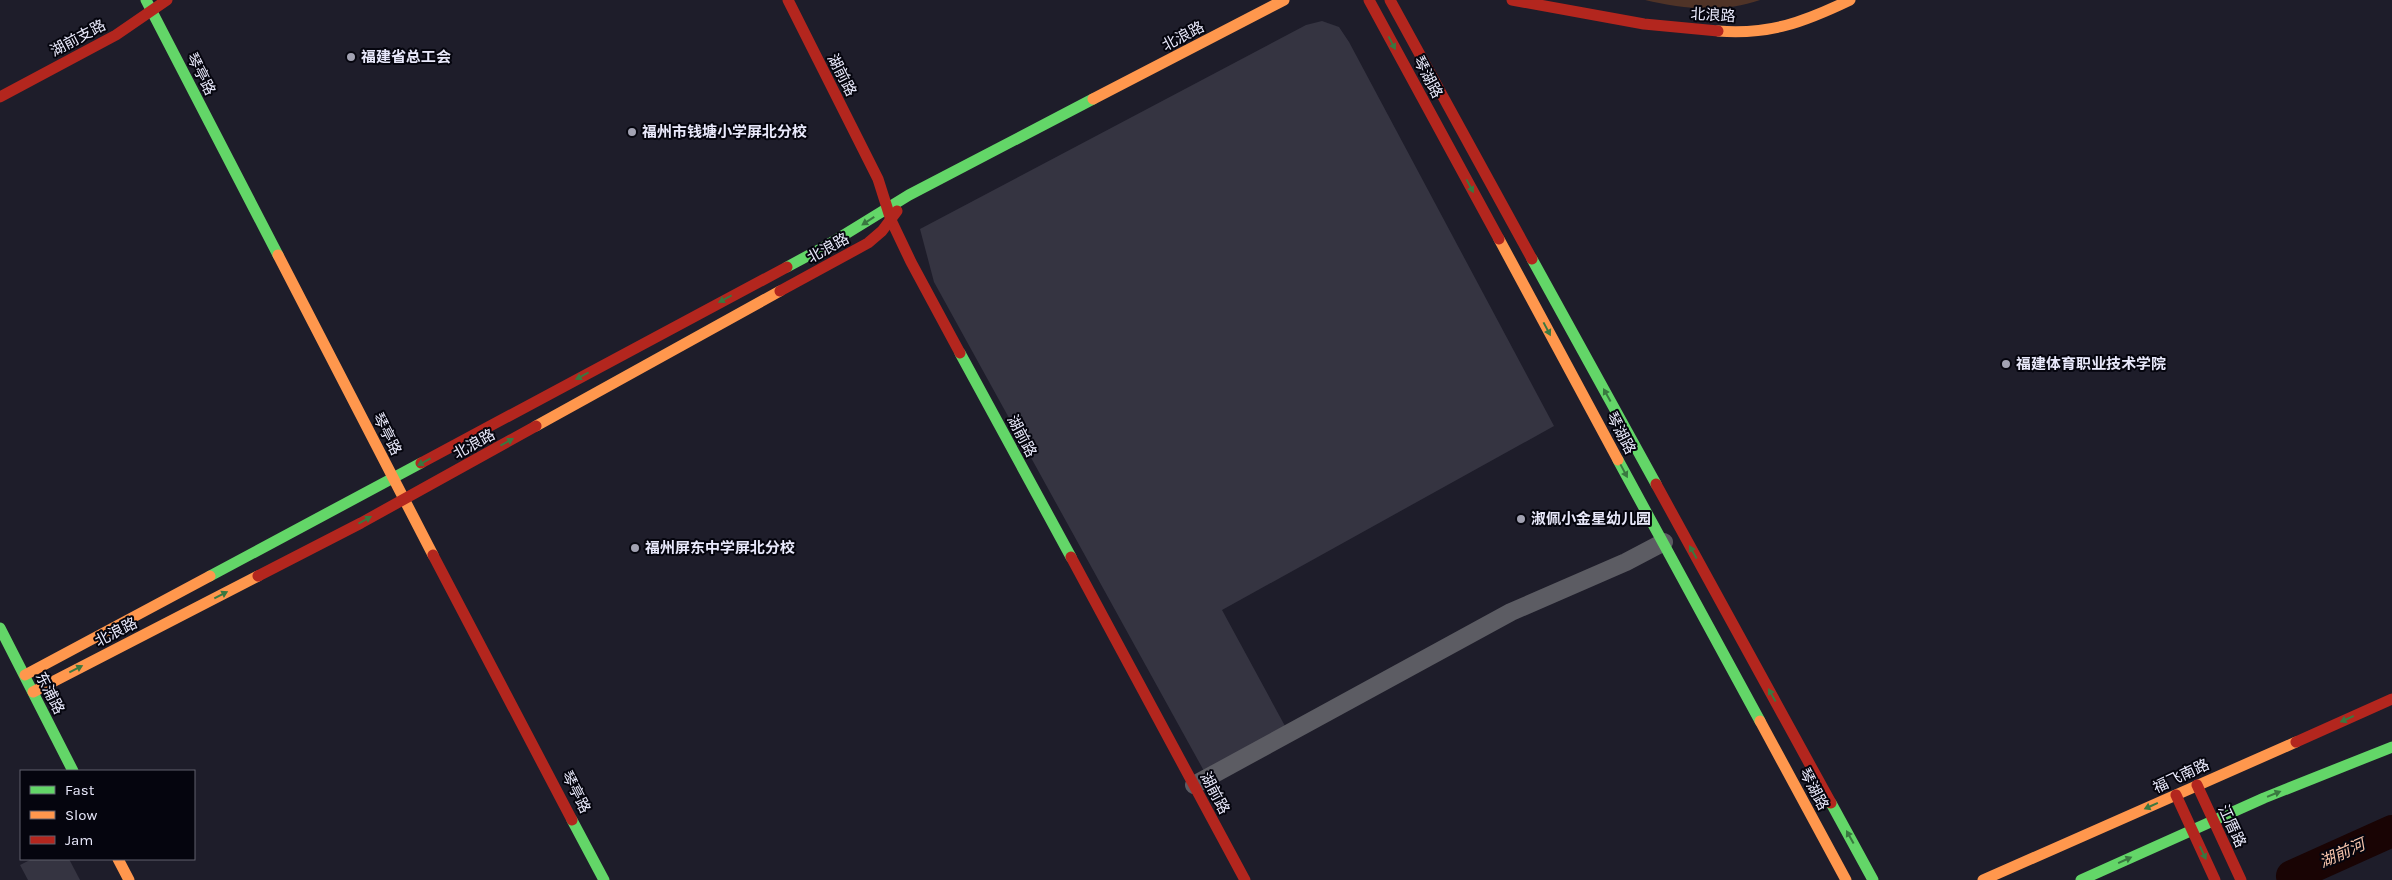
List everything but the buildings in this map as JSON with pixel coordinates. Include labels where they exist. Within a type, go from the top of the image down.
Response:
[{"type":"main road","name":"琴亭路","points":[[146,0],[393,479],[604,880]]},
{"type":"main road","name":"湖前支路","points":[[0,97],[116,35],[167,0]]},
{"type":"main road","name":"湖前路","points":[[788,0],[878,179],[891,220],[916,271],[1245,880]]},
{"type":"main road","name":"北浪路","points":[[25,675],[826,246],[909,195],[1284,0]]},
{"type":"main road","name":"琴湖路","points":[[1369,0],[1846,880]]},
{"type":"main road","points":[[1390,0],[1873,880]]},
{"type":"main road","name":"北浪路","points":[[1512,0],[1644,24],[1735,32],[1782,28],[1815,17],[1850,0]]},
{"type":"main road","name":"北浪路","points":[[33,692],[404,499],[868,243],[891,220],[909,195]]},
{"type":"main road","name":"东浦路","points":[[0,628],[72,770]]},
{"type":"main road","name":"福飞南路","points":[[1983,880],[2392,699]]},
{"type":"main road","points":[[2081,880],[2213,821],[2392,747]]},
{"type":"main road","name":"江厝路","points":[[2197,785],[2241,880]]},
{"type":"main road","points":[[2176,795],[2215,880]]},
{"type":"main road","points":[[119,860],[129,880]]},
{"type":"street","points":[[1194,785],[1511,612],[1626,562],[1664,542]]},
{"type":"shaded area","points":[[1645,0],[1760,0],[1732,7],[1702,8],[1673,6]]},
{"type":"waterway","name":"湖前河","points":[[2292,876],[2392,831]]},
{"type":"traffic: fast","points":[[146,0],[278,255]]},
{"type":"traffic: fast","points":[[787,267],[826,246],[909,195],[1093,99]]},
{"type":"traffic: fast","points":[[1532,259],[1656,484]]},
{"type":"traffic: fast","points":[[960,353],[1071,557]]},
{"type":"traffic: fast","points":[[1618,460],[1760,721]]},
{"type":"traffic: fast","points":[[210,576],[421,463]]},
{"type":"traffic: fast","points":[[0,628],[72,770]]},
{"type":"traffic: fast","points":[[2081,880],[2264,798],[2392,747]]},
{"type":"traffic: fast","points":[[1831,803],[1873,880]]},
{"type":"traffic: fast","points":[[572,820],[604,880]]},
{"type":"traffic: slow","points":[[1093,99],[1284,0]]},
{"type":"traffic: slow","points":[[1718,31],[1737,32],[1770,29],[1802,21],[1850,0]]},
{"type":"traffic: slow","points":[[1499,239],[1618,460]]},
{"type":"traffic: slow","points":[[278,255],[433,555]]},
{"type":"traffic: slow","points":[[536,426],[780,291]]},
{"type":"traffic: slow","points":[[25,675],[210,576]]},
{"type":"traffic: slow","points":[[33,692],[258,576]]},
{"type":"traffic: slow","points":[[1760,721],[1846,880]]},
{"type":"traffic: slow","points":[[1983,880],[2296,742]]},
{"type":"traffic: slow","points":[[119,860],[129,880]]},
{"type":"traffic: jam","points":[[0,97],[116,35],[167,0]]},
{"type":"traffic: jam","points":[[788,0],[878,179],[891,220],[911,262],[960,353]]},
{"type":"traffic: jam","points":[[1369,0],[1499,239]]},
{"type":"traffic: jam","points":[[1390,0],[1532,259]]},
{"type":"traffic: jam","points":[[1512,0],[1644,24],[1718,31]]},
{"type":"traffic: jam","points":[[780,291],[868,243],[882,231],[897,211]]},
{"type":"traffic: jam","points":[[421,463],[787,267]]},
{"type":"traffic: jam","points":[[258,576],[361,523],[536,426]]},
{"type":"traffic: jam","points":[[1656,484],[1831,803]]},
{"type":"traffic: jam","points":[[433,555],[572,820]]},
{"type":"traffic: jam","points":[[1071,557],[1245,880]]},
{"type":"traffic: jam","points":[[2296,742],[2392,699]]},
{"type":"traffic: jam","points":[[2197,785],[2241,880]]},
{"type":"traffic: jam","points":[[2176,795],[2215,880]]},
{"type":"place","name":"福建省总工会","points":[[351,57]]},
{"type":"place","name":"福州市钱塘小学屏北分校","points":[[632,132]]},
{"type":"place","name":"福建体育职业技术学院","points":[[2006,364]]},
{"type":"place","name":"淑佩小金星幼儿园","points":[[1521,519]]},
{"type":"place","name":"福州屏东中学屏北分校","points":[[635,548]]}]
